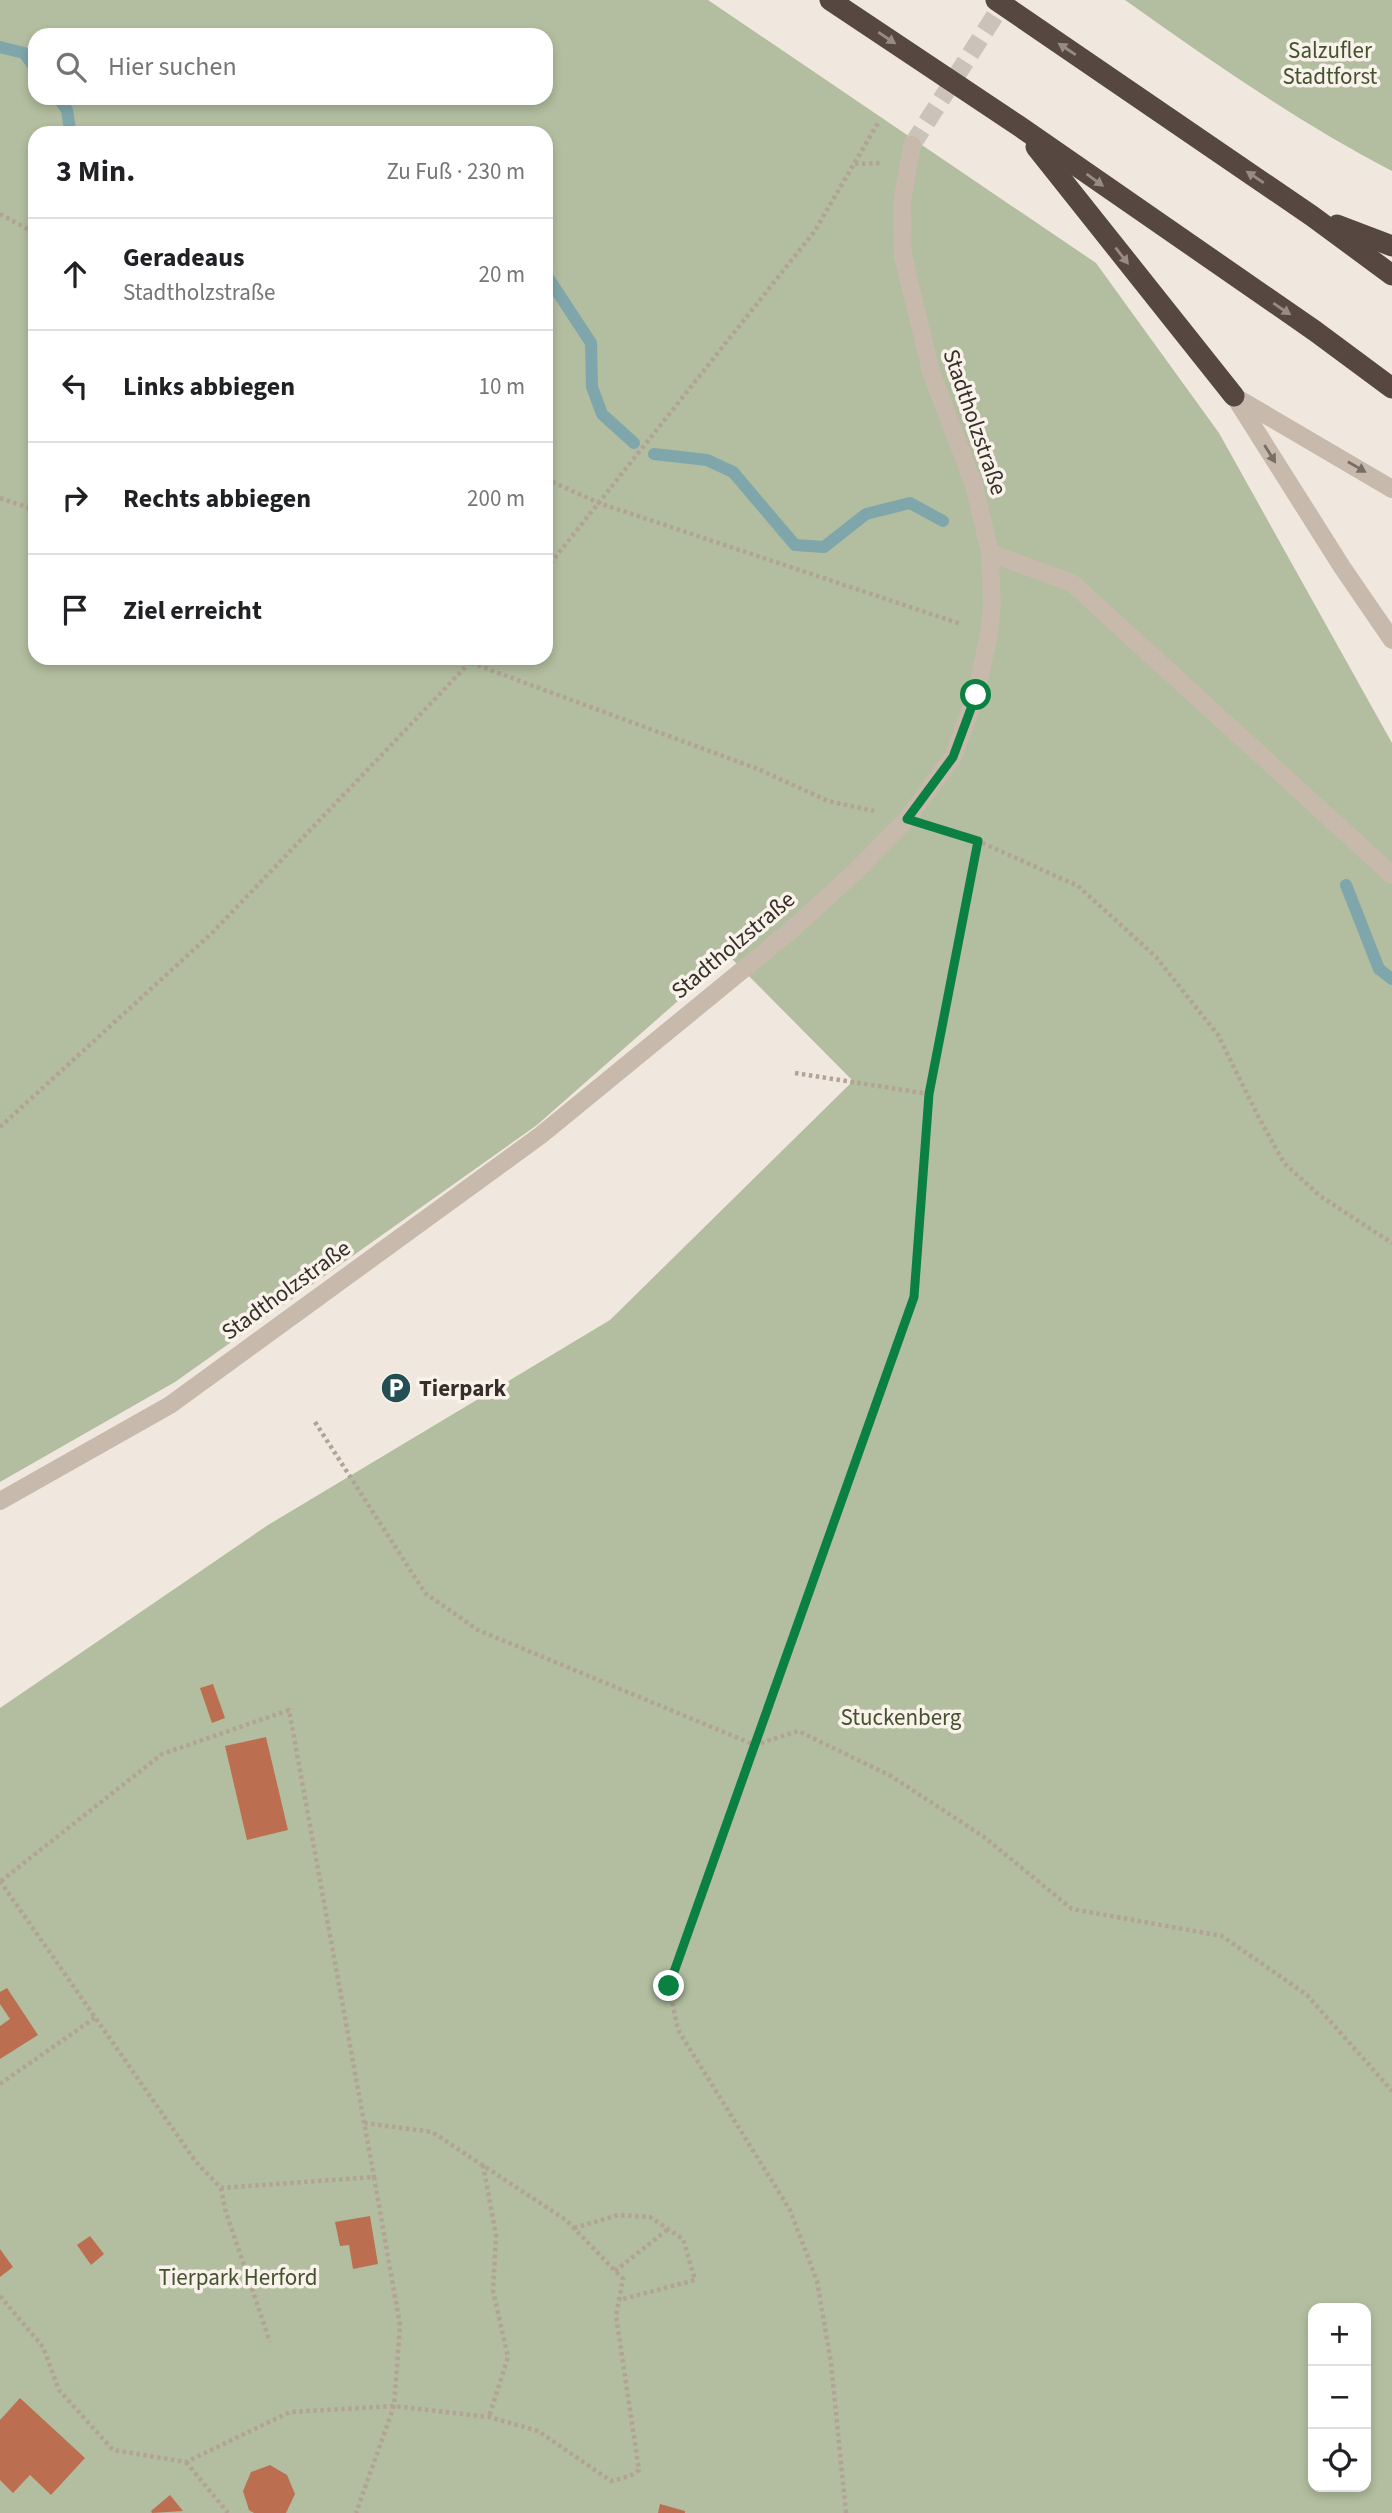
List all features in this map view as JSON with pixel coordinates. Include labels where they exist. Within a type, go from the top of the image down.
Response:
[{"type":"highway","points":[[831,0],[1019,126],[1315,331],[1392,388]]},
{"type":"highway","points":[[996,0],[1312,216],[1392,275]]},
{"type":"highway","points":[[1019,126],[1234,396]]},
{"type":"highway","points":[[1312,216],[1392,246]]},
{"type":"street","name":"Stadtholzstraße","points":[[0,1501],[170,1405],[541,1135],[789,932],[854,873],[907,819],[953,757],[976,695],[989,634],[992,604],[990,553],[974,485],[931,372],[903,256],[902,202],[912,145]]},
{"type":"street","points":[[1234,396],[1392,489]]},
{"type":"street","points":[[1234,396],[1342,567],[1392,640]]},
{"type":"street","points":[[990,553],[1072,583],[1392,875]]},
{"type":"path","points":[[553,560],[814,232],[878,122]]},
{"type":"path","points":[[0,214],[28,229]]},
{"type":"path","points":[[553,482],[599,503],[989,634]]},
{"type":"path","points":[[0,498],[28,508]]},
{"type":"path","points":[[0,1127],[213,932],[467,665]]},
{"type":"path","points":[[485,665],[758,769],[828,801],[907,819],[978,841],[1078,886],[1156,957],[1218,1035],[1284,1163],[1320,1196],[1392,1243]]},
{"type":"path","points":[[846,2513],[831,2363],[817,2281],[790,2210],[678,2030],[669,1986],[914,1297],[929,1094],[978,841]]},
{"type":"path","points":[[795,1073],[929,1094]]},
{"type":"path","points":[[315,1423],[425,1593],[478,1630],[755,1745],[798,1731],[891,1776],[984,1837],[1072,1909],[1222,1936],[1307,1995],[1392,2091]]},
{"type":"path","points":[[270,2342],[225,2209],[221,2188],[196,2162],[1,1881],[162,1754],[289,1710],[400,2325],[394,2406],[356,2513]]},
{"type":"path","points":[[0,2084],[96,2017]]},
{"type":"path","points":[[0,2296],[43,2347],[59,2390],[113,2450],[186,2462],[290,2412],[394,2406],[489,2417],[538,2431],[611,2481],[630,2476],[639,2470],[617,2316],[623,2279],[566,2220],[432,2132],[365,2123]]},
{"type":"path","points":[[483,2165],[496,2235],[493,2291],[508,2357],[489,2417]]},
{"type":"path","points":[[221,2188],[374,2177]]},
{"type":"path","points":[[574,2228],[618,2215],[650,2217],[683,2239],[695,2280],[619,2300]]},
{"type":"path","points":[[615,2271],[668,2229]]},
{"type":"path","points":[[186,2462],[228,2513]]},
{"type":"green space","name":"Stuckenberg","points":[[0,0],[708,0],[1096,263],[1219,433],[1392,743],[1392,2513],[0,2513],[0,1708],[268,1525],[610,1320],[853,1081],[729,956],[537,1125],[175,1382],[0,1482]]},
{"type":"green space","name":"Salzufler Stadtforst","points":[[1125,0],[1392,0],[1392,171],[1289,111]]},
{"type":"building","points":[[213,1684],[225,1718],[212,1723],[200,1688]]},
{"type":"building","points":[[266,1737],[288,1830],[247,1840],[225,1746]]},
{"type":"building","points":[[7,1988],[38,2035],[0,2059],[0,2026],[10,2019],[0,2004],[0,1992]]},
{"type":"building","points":[[370,2216],[378,2264],[353,2269],[349,2245],[340,2246],[335,2222]]},
{"type":"building","points":[[90,2236],[104,2254],[91,2265],[77,2245]]},
{"type":"building","points":[[0,2249],[13,2267],[0,2277]]},
{"type":"building","points":[[20,2398],[85,2458],[51,2495],[30,2475],[13,2493],[0,2480],[0,2420]]},
{"type":"building","points":[[270,2465],[287,2475],[295,2494],[286,2513],[254,2513],[249,2510],[243,2491],[251,2472]]},
{"type":"building","points":[[170,2495],[183,2511],[152,2513],[151,2511]]},
{"type":"building","points":[[660,2504],[685,2511],[685,2513],[658,2513]]},
{"type":"waterway","points":[[0,47],[24,53],[28,58]]},
{"type":"waterway","points":[[63,105],[67,110],[69,126]]},
{"type":"waterway","points":[[553,285],[591,343],[592,387],[602,414],[634,443]]},
{"type":"waterway","points":[[654,454],[707,460],[733,472],[795,545],[824,547],[866,514],[910,503],[943,521]]},
{"type":"waterway","points":[[1346,885],[1379,969],[1392,979]]},
{"type":"tunnel","points":[[912,145],[1005,0]]},
{"type":"place","name":"Tierpark","points":[[396,1388]]},
{"type":"route","points":[[669,1986],[914,1297],[929,1094],[978,841],[907,819],[953,757],[976,695]]},
{"type":"park label","name":"Tierpark Herford","points":[[238,2277]]}]
